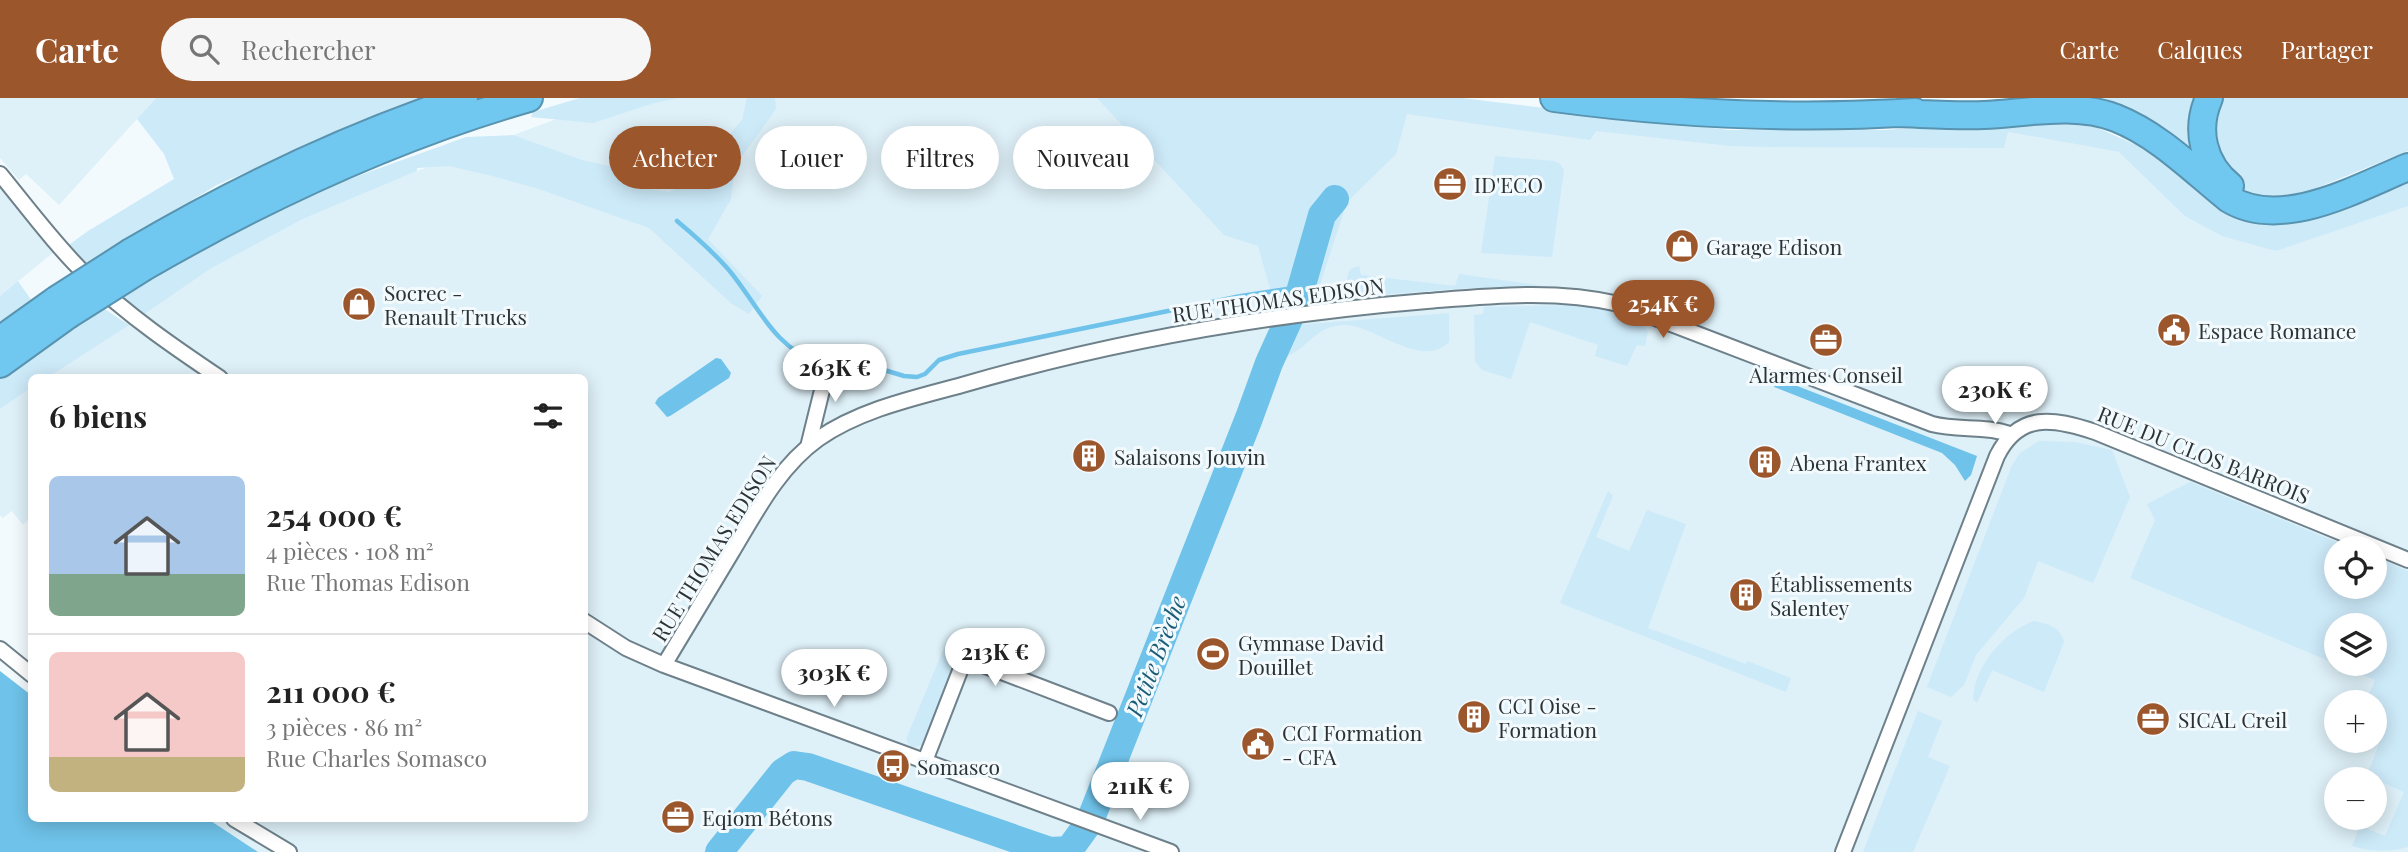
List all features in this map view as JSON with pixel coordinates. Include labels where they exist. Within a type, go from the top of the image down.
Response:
[{"type":"highway","points":[[0,340],[62,308],[216,204],[301,162],[464,98]]},
{"type":"highway","points":[[137,259],[330,170],[440,127],[529,98]]},
{"type":"highway","points":[[1554,98],[1741,115],[1980,115],[2072,110],[2102,114],[2119,119],[2148,135],[2229,199],[2259,210],[2286,210],[2310,205],[2408,167]]},
{"type":"highway","points":[[1898,113],[2036,98]]},
{"type":"highway","points":[[2209,98],[2202,125],[2207,156],[2221,179],[2241,194],[2254,199],[2278,202],[2307,197],[2408,156]]},
{"type":"highway","points":[[0,364],[62,308]]},
{"type":"street","points":[[0,174],[63,251],[96,285],[132,315],[214,374]]},
{"type":"street","name":"RUE THOMAS EDISON","points":[[664,665],[782,474],[808,447],[827,433],[863,416],[1000,374],[1146,340],[1276,318],[1372,306],[1487,297],[1551,295],[1590,298],[1619,304],[1932,424],[1953,429],[1990,428],[2010,434]]},
{"type":"street","points":[[808,447],[826,374],[827,356]]},
{"type":"street","name":"RUE DU CLOS BARROIS","points":[[2010,434],[2024,425],[2039,422],[2084,428],[2408,560]]},
{"type":"street","points":[[1843,852],[1997,456],[2010,434]]},
{"type":"street","points":[[588,624],[626,648],[664,665],[1171,852]]},
{"type":"street","points":[[0,649],[28,672]]},
{"type":"street","points":[[925,761],[965,658],[1109,713]]},
{"type":"street","points":[[239,822],[289,852]]},
{"type":"shaded area","points":[[0,98],[156,98],[59,205],[26,174],[19,180],[0,158]]},
{"type":"shaded area","points":[[156,98],[426,98],[217,185],[84,265],[66,247],[174,179],[164,154],[137,119]]},
{"type":"shaded area","points":[[580,98],[680,98],[654,103],[593,123],[531,117],[533,112]]},
{"type":"shaded area","points":[[652,98],[1410,98],[1766,142],[2008,132],[2119,152],[2276,251],[2408,199],[2408,852],[258,852],[213,822],[588,822],[588,374],[53,374],[210,269],[303,219],[417,171],[562,117]]},
{"type":"shaded area","points":[[747,98],[775,98],[776,109],[764,126],[755,126],[755,138],[741,158],[741,126],[737,126],[742,120]]},
{"type":"shaded area","points":[[1097,98],[1462,98],[1729,130],[1886,130],[2017,119],[2067,119],[2098,128],[2136,145],[2231,208],[2408,176],[2408,206],[2276,251],[2222,236],[2185,216],[2119,152],[2008,132],[2004,148],[1730,146],[1596,131],[1590,140],[1407,114],[1396,154],[1347,202],[1318,291],[1312,295],[1273,299],[1258,246],[1224,235],[1154,159],[1154,126],[1123,126]]},
{"type":"shaded area","points":[[2090,98],[2202,98],[2203,165],[2088,102]]},
{"type":"shaded area","points":[[2216,98],[2408,98],[2408,151],[2299,195],[2277,199],[2257,196],[2237,187],[2224,176],[2208,114]]},
{"type":"shaded area","points":[[513,135],[582,160],[609,166],[609,189],[669,192],[675,189],[732,189],[731,199],[708,239],[762,296],[749,314],[732,304],[649,228],[539,189],[449,166],[417,168],[417,171],[303,219],[210,269],[143,315],[123,297],[169,266],[333,185],[466,137]]},
{"type":"shaded area","points":[[1495,156],[1554,161],[1564,170],[1552,257],[1481,253]]},
{"type":"shaded area","points":[[0,187],[54,252],[0,296]]},
{"type":"shaded area","points":[[1359,266],[1361,275],[1455,286],[1459,274],[1543,286],[1452,289],[1352,297],[1347,278],[1350,270]]},
{"type":"shaded area","points":[[18,281],[32,301],[0,325],[0,296]]},
{"type":"shaded area","points":[[1574,305],[1615,312],[1634,319],[1648,332],[1645,346],[1637,345],[1627,366],[1595,356],[1598,345],[1530,322],[1511,379],[1482,370],[1475,361],[1474,315],[1483,314],[1484,307]]},
{"type":"shaded area","points":[[103,308],[129,325],[53,374],[28,374],[28,390],[0,409],[0,376]]},
{"type":"shaded area","points":[[1449,313],[1449,342],[1438,349],[1413,349],[1360,328],[1340,325],[1322,331],[1283,359],[1296,325]]},
{"type":"shaded area","points":[[28,390],[28,520],[23,525],[12,511],[3,518],[0,515],[0,409]]},
{"type":"shaded area","points":[[2039,441],[2075,442],[2112,450],[2130,497],[2093,583],[2038,561],[2024,598],[1976,655],[1964,685],[1951,697],[1927,687],[2012,465],[2020,453]]},
{"type":"shaded area","points":[[2190,482],[2324,537],[2324,599],[2387,599],[2387,562],[2408,571],[2408,847],[2380,851],[2352,846],[2358,830],[2370,830],[2385,836],[2404,792],[2387,784],[2387,767],[2370,767],[2375,753],[2387,753],[2387,690],[2371,690],[2375,680],[2365,676],[2387,676],[2387,613],[2324,613],[2324,659],[2130,578],[2155,520],[2147,504]]},
{"type":"shaded area","points":[[1608,491],[1613,496],[1596,537],[1629,551],[1647,510],[1686,524],[1648,628],[1791,678],[1786,692],[1560,603]]},
{"type":"shaded area","points":[[2034,621],[2057,630],[2064,642],[2044,692],[1992,670],[1977,703],[1973,699],[1975,687],[1985,663],[2012,633]]},
{"type":"shaded area","points":[[947,641],[963,647],[923,745],[914,747],[909,745],[906,739]]},
{"type":"shaded area","points":[[1918,711],[1942,721],[1928,757],[1950,766],[1913,852],[1863,852]]},
{"type":"water","points":[[716,358],[721,359],[731,373],[729,378],[667,417],[655,403],[658,398]]},
{"type":"water","points":[[1777,378],[1977,456],[1971,475],[1965,481],[1955,465],[1942,453],[1774,387]]},
{"type":"water","points":[[0,671],[28,693],[28,822],[213,822],[258,852],[0,852]]},
{"type":"waterway","name":"Petite Brèche","points":[[719,852],[783,772],[794,765],[808,767],[1050,851],[1069,850],[1090,821],[1269,363],[1298,299],[1322,215],[1335,199]]},
{"type":"waterway","points":[[677,221],[728,269],[778,336],[803,356],[820,364]]},
{"type":"waterway","points":[[836,368],[881,369],[917,377],[925,374],[939,360],[958,354],[1241,296],[1301,287]]},
{"type":"place","name":"ID'ECO","points":[[1450,184]]},
{"type":"place","name":"Garage Edison","points":[[1682,246]]},
{"type":"place","name":"Socrec - Renault Trucks","points":[[359,304]]},
{"type":"place","name":"Espace Romance","points":[[2174,330]]},
{"type":"place","name":"Alarmes Conseil","points":[[1826,340]]},
{"type":"place","name":"Salaisons Jouvin","points":[[1089,456]]},
{"type":"place","name":"Abena Frantex","points":[[1765,462]]},
{"type":"place","name":"Établissements Salentey","points":[[1746,595]]},
{"type":"place","name":"Gymnase David Douillet","points":[[1213,654]]},
{"type":"place","name":"CCI Oise - Formation","points":[[1474,717]]},
{"type":"place","name":"SICAL Creil","points":[[2153,719]]},
{"type":"place","name":"CCI Formation - CFA","points":[[1258,744]]},
{"type":"place","name":"Somasco","points":[[893,766]]},
{"type":"place","name":"Eqiom Bétons","points":[[678,817]]}]
